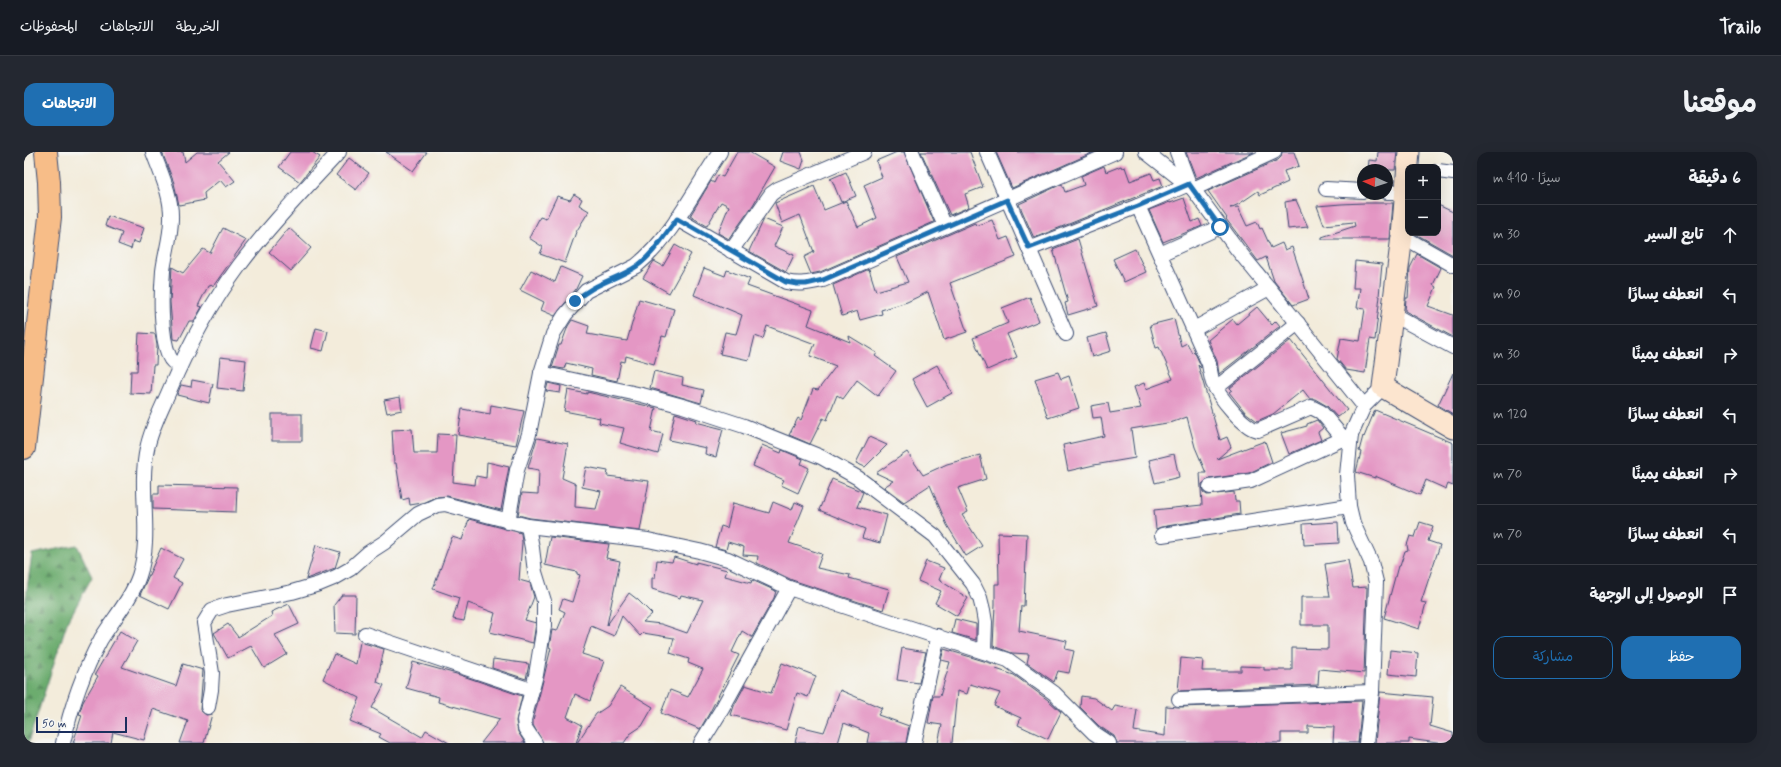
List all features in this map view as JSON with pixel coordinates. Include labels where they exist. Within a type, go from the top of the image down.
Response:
[{"type":"main road","points":[[24,448],[50,217],[50,182],[46,152]]},
{"type":"street","points":[[153,152],[171,208],[170,231],[165,257],[162,291],[164,331],[169,356],[175,364],[180,366]]},
{"type":"street","points":[[63,743],[74,699],[91,659],[114,618],[128,598],[139,575],[145,551],[145,471],[147,449],[153,428],[180,366],[205,318],[238,267],[274,223],[339,152]]},
{"type":"street","points":[[508,522],[517,470],[529,434],[541,373],[553,334],[575,301],[586,291],[636,266],[652,250],[677,219],[720,152]]},
{"type":"street","points":[[731,251],[771,194],[778,189],[864,152]]},
{"type":"street","points":[[912,152],[945,226]]},
{"type":"street","points":[[987,152],[1066,334]]},
{"type":"street","points":[[677,219],[786,282],[806,284],[823,280],[1115,152]]},
{"type":"street","points":[[1146,152],[1191,186]]},
{"type":"street","points":[[1178,152],[1191,186],[1220,227],[1355,395],[1373,397],[1453,428]]},
{"type":"street","points":[[1029,248],[1191,186],[1274,152]]},
{"type":"street","points":[[1210,487],[1251,481],[1347,437],[1373,397],[1392,314],[1402,236],[1396,192],[1410,162]]},
{"type":"street","points":[[1441,171],[1453,173]]},
{"type":"street","points":[[1326,189],[1357,191]]},
{"type":"street","points":[[1138,206],[1194,329],[1209,364],[1216,388],[1223,399],[1247,426],[1254,430],[1258,430],[1311,407],[1321,412],[1347,437],[1349,506],[1353,523],[1371,562],[1376,582],[1372,692],[1366,743]]},
{"type":"street","points":[[1160,254],[1220,227]]},
{"type":"street","points":[[1402,236],[1453,265]]},
{"type":"street","points":[[1194,329],[1269,288]]},
{"type":"street","points":[[1392,314],[1453,347]]},
{"type":"street","points":[[1216,388],[1298,324]]},
{"type":"street","points":[[541,373],[683,406],[744,426],[807,452],[858,478],[934,536],[973,584],[980,598],[986,622],[984,651]]},
{"type":"street","points":[[208,707],[212,690],[212,673],[204,623],[212,610],[227,605],[292,592],[336,577],[350,569],[418,514],[437,504],[528,526],[577,531],[680,547],[728,559],[789,588],[1008,660],[1054,693],[1091,738],[1109,743]]},
{"type":"street","points":[[1162,535],[1349,506]]},
{"type":"street","points":[[528,526],[535,572],[544,600],[540,649],[524,720],[525,728],[535,743]]},
{"type":"street","points":[[701,743],[733,690],[789,588]]},
{"type":"street","points":[[365,634],[531,690]]},
{"type":"street","points":[[914,743],[938,636]]},
{"type":"street","points":[[1180,699],[1372,692]]},
{"type":"green space","points":[[77,545],[92,577],[67,623],[28,743],[24,743],[24,610],[32,554]]},
{"type":"building","points":[[162,152],[183,152],[185,162],[197,152],[229,152],[218,161],[235,181],[226,187],[220,180],[204,193],[205,200],[179,205],[174,183]]},
{"type":"building","points":[[290,152],[312,152],[320,157],[300,182],[279,167]]},
{"type":"building","points":[[386,152],[427,152],[413,171]]},
{"type":"building","points":[[737,152],[749,152],[775,167],[753,205],[729,239],[718,233],[729,206],[721,202],[707,226],[690,216],[711,181],[714,183],[718,175],[723,177]]},
{"type":"building","points":[[783,152],[801,152],[804,160],[801,169],[780,161]]},
{"type":"building","points":[[897,152],[904,152],[934,222],[820,272],[811,274],[804,257],[814,252],[800,215],[782,223],[775,203],[814,186],[824,210],[846,201],[858,227],[877,218],[864,185],[882,177],[876,161]]},
{"type":"building","points":[[921,152],[970,152],[983,187],[965,194],[969,207],[950,215]]},
{"type":"building","points":[[996,152],[1094,152],[1012,188]]},
{"type":"building","points":[[1186,152],[1254,152],[1196,178]]},
{"type":"building","points":[[1282,152],[1294,152],[1299,166],[1284,171],[1288,182],[1260,195],[1258,191],[1239,204],[1230,208],[1238,207],[1247,226],[1257,222],[1260,229],[1262,228],[1271,248],[1282,243],[1285,250],[1292,247],[1309,299],[1293,305],[1274,281],[1266,257],[1258,261],[1226,219],[1227,218],[1208,191],[1278,160],[1281,157]]},
{"type":"building","points":[[1378,152],[1397,152],[1395,170],[1393,170],[1393,164],[1369,164],[1369,160],[1377,161]]},
{"type":"building","points":[[349,158],[369,173],[356,190],[336,175]]},
{"type":"building","points":[[1104,166],[1106,172],[1121,166],[1122,168],[1125,167],[1130,181],[1151,173],[1154,180],[1160,178],[1163,186],[1034,238],[1019,204],[1062,184],[1065,192],[1084,185],[1081,176]]},
{"type":"building","points":[[846,172],[856,196],[841,202],[832,180],[830,179]]},
{"type":"building","points":[[574,194],[582,199],[579,205],[589,211],[576,232],[565,263],[540,254],[543,247],[529,238],[540,217],[546,219],[557,196],[570,200]]},
{"type":"building","points":[[1184,198],[1192,222],[1199,219],[1202,226],[1163,242],[1149,210]]},
{"type":"building","points":[[1296,200],[1308,227],[1288,229],[1285,202]]},
{"type":"building","points":[[1393,203],[1390,239],[1322,239],[1322,237],[1355,226],[1354,222],[1324,225],[1317,206]]},
{"type":"building","points":[[1441,206],[1453,212],[1453,255],[1419,236],[1441,236]]},
{"type":"building","points":[[108,216],[144,228],[139,243],[133,241],[131,249],[118,244],[122,233],[105,226]]},
{"type":"building","points":[[764,219],[783,227],[774,246],[794,255],[786,272],[749,251]]},
{"type":"building","points":[[992,220],[1000,240],[1008,237],[1016,257],[950,283],[967,332],[944,340],[928,292],[907,302],[881,310],[882,314],[860,320],[857,311],[842,316],[833,285],[869,269],[876,291],[908,282],[897,257],[975,223],[976,226]]},
{"type":"building","points":[[223,228],[246,240],[214,285],[208,286],[198,306],[202,307],[194,321],[189,321],[179,340],[173,339],[170,302],[172,267],[183,273],[203,249],[210,253]]},
{"type":"building","points":[[289,228],[311,248],[291,271],[269,252]]},
{"type":"building","points":[[1078,239],[1098,306],[1068,315],[1065,303],[1068,302],[1053,249]]},
{"type":"building","points":[[675,245],[691,254],[669,293],[643,278],[654,261],[663,266]]},
{"type":"building","points":[[1135,249],[1146,272],[1124,282],[1113,259]]},
{"type":"building","points":[[1417,254],[1441,268],[1433,285],[1436,287],[1428,306],[1453,315],[1453,337],[1405,311],[1406,298],[1408,298],[1410,268]]},
{"type":"building","points":[[1355,261],[1382,264],[1375,340],[1370,339],[1365,373],[1346,370],[1337,359],[1341,338],[1360,341],[1365,309],[1357,308],[1360,288],[1353,288]]},
{"type":"building","points":[[561,267],[582,276],[576,289],[555,316],[541,310],[544,302],[520,290],[531,270],[555,282]]},
{"type":"building","points":[[704,268],[725,276],[727,270],[750,279],[747,286],[813,310],[808,325],[850,342],[849,336],[877,353],[875,356],[896,371],[878,396],[857,380],[843,399],[837,395],[827,420],[823,418],[810,444],[789,435],[798,418],[801,420],[813,389],[818,390],[836,366],[810,356],[815,344],[767,326],[763,339],[755,336],[749,360],[720,354],[725,332],[736,334],[742,315],[694,295]]},
{"type":"building","points":[[1030,297],[1039,321],[1007,334],[1017,357],[987,370],[973,338],[1008,323],[1002,308]]},
{"type":"building","points":[[639,299],[674,309],[666,337],[662,336],[654,364],[626,356],[625,362],[621,361],[617,381],[591,375],[592,369],[566,363],[564,369],[552,367],[559,345],[561,345],[568,326],[572,320],[589,326],[587,334],[627,341]]},
{"type":"building","points":[[1257,307],[1272,325],[1276,321],[1280,326],[1219,374],[1217,361],[1208,340],[1233,319],[1237,324]]},
{"type":"building","points":[[1174,319],[1181,346],[1187,343],[1192,353],[1194,351],[1201,366],[1201,368],[1198,365],[1220,440],[1227,437],[1231,447],[1217,459],[1265,441],[1272,462],[1249,473],[1209,479],[1202,484],[1203,492],[1207,495],[1234,492],[1235,501],[1239,501],[1240,514],[1156,529],[1154,510],[1202,505],[1200,473],[1206,473],[1195,447],[1187,417],[1173,422],[1131,429],[1135,458],[1068,471],[1063,445],[1104,436],[1101,417],[1093,418],[1091,406],[1108,403],[1110,413],[1141,408],[1134,387],[1144,383],[1146,389],[1173,379],[1159,347],[1156,348],[1150,325]]},
{"type":"building","points":[[316,328],[328,331],[323,351],[311,348]]},
{"type":"building","points":[[139,333],[155,334],[157,345],[156,365],[153,365],[151,394],[130,393],[131,371],[137,371]]},
{"type":"building","points":[[1106,333],[1111,351],[1092,357],[1087,338]]},
{"type":"building","points":[[1291,340],[1347,410],[1337,417],[1327,406],[1315,399],[1310,399],[1303,390],[1273,414],[1257,421],[1245,412],[1229,392],[1232,390],[1230,388]]},
{"type":"building","points":[[220,357],[246,360],[243,391],[217,388]]},
{"type":"building","points":[[937,365],[952,393],[927,407],[912,379]]},
{"type":"building","points":[[654,371],[683,378],[682,385],[704,390],[701,403],[650,388]]},
{"type":"building","points":[[1058,372],[1061,379],[1069,376],[1079,408],[1048,418],[1035,379]]},
{"type":"building","points":[[1453,373],[1453,414],[1438,405]]},
{"type":"building","points":[[192,380],[213,384],[209,403],[177,395],[181,385],[191,387]]},
{"type":"building","points":[[548,383],[561,386],[560,393],[546,391]]},
{"type":"building","points":[[568,390],[587,394],[587,392],[656,408],[651,431],[663,434],[658,454],[620,443],[624,428],[599,423],[600,418],[564,411]]},
{"type":"building","points":[[400,397],[402,410],[387,413],[384,400]]},
{"type":"building","points":[[491,405],[524,411],[516,445],[458,435],[462,409],[490,414]]},
{"type":"building","points":[[1375,410],[1453,443],[1453,486],[1448,484],[1446,489],[1426,480],[1420,495],[1375,476],[1375,478],[1356,472],[1363,436],[1364,437]]},
{"type":"building","points":[[675,413],[697,420],[696,422],[723,429],[716,457],[705,454],[706,448],[669,440]]},
{"type":"building","points":[[272,414],[302,414],[302,441],[272,441]]},
{"type":"building","points":[[1317,420],[1323,428],[1318,432],[1321,440],[1289,454],[1281,433],[1307,426],[1307,424]]},
{"type":"building","points":[[412,429],[414,453],[437,453],[438,434],[456,435],[453,482],[475,485],[476,476],[486,478],[487,462],[509,467],[501,510],[447,496],[436,497],[422,503],[410,505],[409,498],[402,500],[396,463],[394,463],[392,430]]},
{"type":"building","points":[[869,437],[887,445],[865,467],[856,463]]},
{"type":"building","points":[[537,438],[568,444],[562,478],[576,484],[575,507],[596,509],[601,491],[582,487],[586,467],[608,471],[607,476],[649,481],[640,531],[530,518],[518,515],[522,493],[538,494],[539,470],[528,468]]},
{"type":"building","points":[[762,445],[781,453],[782,450],[803,459],[801,464],[809,468],[798,493],[781,485],[784,480],[753,466]]},
{"type":"building","points":[[907,452],[923,475],[947,464],[980,455],[986,479],[958,488],[968,512],[962,515],[982,546],[966,556],[947,525],[930,485],[904,502],[884,487],[893,481],[876,473]]},
{"type":"building","points":[[1174,454],[1179,477],[1155,483],[1149,460]]},
{"type":"building","points":[[832,479],[863,492],[857,507],[887,515],[880,543],[862,538],[865,529],[819,510]]},
{"type":"building","points":[[159,485],[237,487],[236,512],[153,509],[153,494],[159,494]]},
{"type":"building","points":[[773,502],[792,510],[795,502],[804,506],[789,543],[822,554],[817,568],[850,575],[849,578],[889,589],[883,610],[792,580],[757,563],[758,556],[743,555],[744,547],[728,542],[726,550],[715,547],[721,526],[727,528],[733,503],[769,513]]},
{"type":"building","points":[[469,519],[521,533],[522,542],[519,580],[530,583],[534,597],[525,620],[536,623],[533,643],[490,632],[495,613],[468,603],[464,621],[453,619],[459,598],[433,589],[452,537],[462,540]]},
{"type":"building","points":[[1338,522],[1339,543],[1304,545],[1303,524]]},
{"type":"building","points":[[1420,522],[1433,526],[1428,541],[1440,545],[1421,602],[1426,603],[1419,629],[1384,618],[1398,566],[1400,566],[1405,551],[1408,550],[1407,545],[1410,536],[1415,537]]},
{"type":"building","points":[[998,533],[1027,534],[1024,606],[1021,606],[1019,631],[1067,641],[1065,649],[1074,651],[1069,673],[1058,671],[1054,682],[1027,663],[1029,654],[1012,653],[993,646],[995,584],[999,584]]},
{"type":"building","points":[[550,537],[609,544],[606,558],[620,561],[607,625],[629,593],[652,614],[643,622],[661,624],[687,633],[703,600],[681,595],[680,598],[652,589],[652,578],[655,578],[657,560],[672,562],[674,557],[696,564],[696,562],[727,570],[725,576],[751,583],[752,580],[776,591],[774,598],[752,637],[742,631],[732,652],[739,655],[700,729],[661,713],[670,690],[688,697],[703,669],[688,663],[689,659],[670,653],[674,638],[643,633],[640,636],[622,616],[614,636],[591,626],[582,654],[604,661],[590,701],[575,694],[567,717],[582,725],[576,743],[543,743],[533,725],[533,721],[551,648],[549,647],[552,630],[557,631],[565,612],[559,609],[563,599],[572,602],[580,575],[577,574],[577,572],[545,565]]},
{"type":"building","points":[[316,545],[340,552],[335,568],[306,579]]},
{"type":"building","points":[[161,548],[183,559],[173,578],[182,583],[169,609],[140,595]]},
{"type":"building","points":[[1348,560],[1353,588],[1367,587],[1364,673],[1319,669],[1318,685],[1178,691],[1181,658],[1203,660],[1202,671],[1241,671],[1241,666],[1264,667],[1264,670],[1292,670],[1292,648],[1328,649],[1328,625],[1301,625],[1301,597],[1330,597],[1325,564]]},
{"type":"building","points":[[926,561],[944,568],[939,580],[968,598],[957,616],[935,603],[941,591],[918,581]]},
{"type":"building","points":[[342,595],[356,595],[355,634],[335,633],[334,605]]},
{"type":"building","points":[[289,604],[299,624],[275,635],[287,654],[264,668],[251,646],[228,658],[214,633],[228,624],[238,637],[272,616],[271,612]]},
{"type":"building","points":[[955,619],[976,624],[976,640],[952,633]]},
{"type":"building","points":[[120,631],[137,641],[122,667],[176,686],[183,664],[203,670],[200,710],[206,715],[212,714],[204,743],[180,743],[188,721],[153,709],[144,740],[113,732],[111,743],[73,743],[82,715],[79,714],[83,702],[98,676],[95,674]]},
{"type":"building","points":[[360,642],[384,649],[377,682],[384,685],[372,708],[422,737],[426,730],[449,743],[390,743],[379,737],[381,734],[350,721],[360,698],[323,679],[334,654],[356,664]]},
{"type":"building","points":[[902,648],[926,652],[919,683],[897,680]]},
{"type":"building","points":[[944,649],[997,665],[996,669],[1014,675],[1048,700],[1061,712],[1048,739],[1018,725],[1021,718],[994,706],[1000,693],[970,684],[967,694],[957,691],[952,743],[938,743],[942,725],[928,723],[933,696],[940,696],[950,662],[941,660]]},
{"type":"building","points":[[1390,650],[1418,653],[1416,677],[1388,674]]},
{"type":"building","points":[[493,659],[529,664],[526,679],[492,668]]},
{"type":"building","points":[[413,662],[460,675],[522,696],[516,721],[518,732],[525,743],[481,743],[500,719],[438,702],[439,697],[406,688]]},
{"type":"building","points":[[782,663],[816,676],[808,697],[797,693],[786,730],[731,715],[745,685],[771,693]]},
{"type":"building","points":[[620,687],[653,707],[642,726],[630,734],[624,743],[577,743],[596,714],[608,706]]},
{"type":"building","points":[[840,690],[882,708],[878,715],[909,726],[906,743],[867,743],[869,733],[844,723],[838,743],[795,743],[799,726],[824,732]]},
{"type":"building","points":[[1380,692],[1433,697],[1430,726],[1453,733],[1453,743],[1437,743],[1409,739],[1409,743],[1375,743]]},
{"type":"building","points":[[1081,696],[1094,698],[1112,711],[1115,706],[1137,710],[1134,731],[1165,736],[1166,706],[1179,707],[1362,701],[1358,743],[1333,743],[1334,727],[1308,726],[1308,733],[1281,733],[1281,743],[1117,743],[1114,736],[1099,726],[1080,707]]},
{"type":"route","points":[[575,301],[586,291],[636,266],[644,260],[677,219],[786,282],[797,284],[806,284],[823,280],[1007,200],[1029,248],[1138,206],[1189,184],[1220,227]]}]
